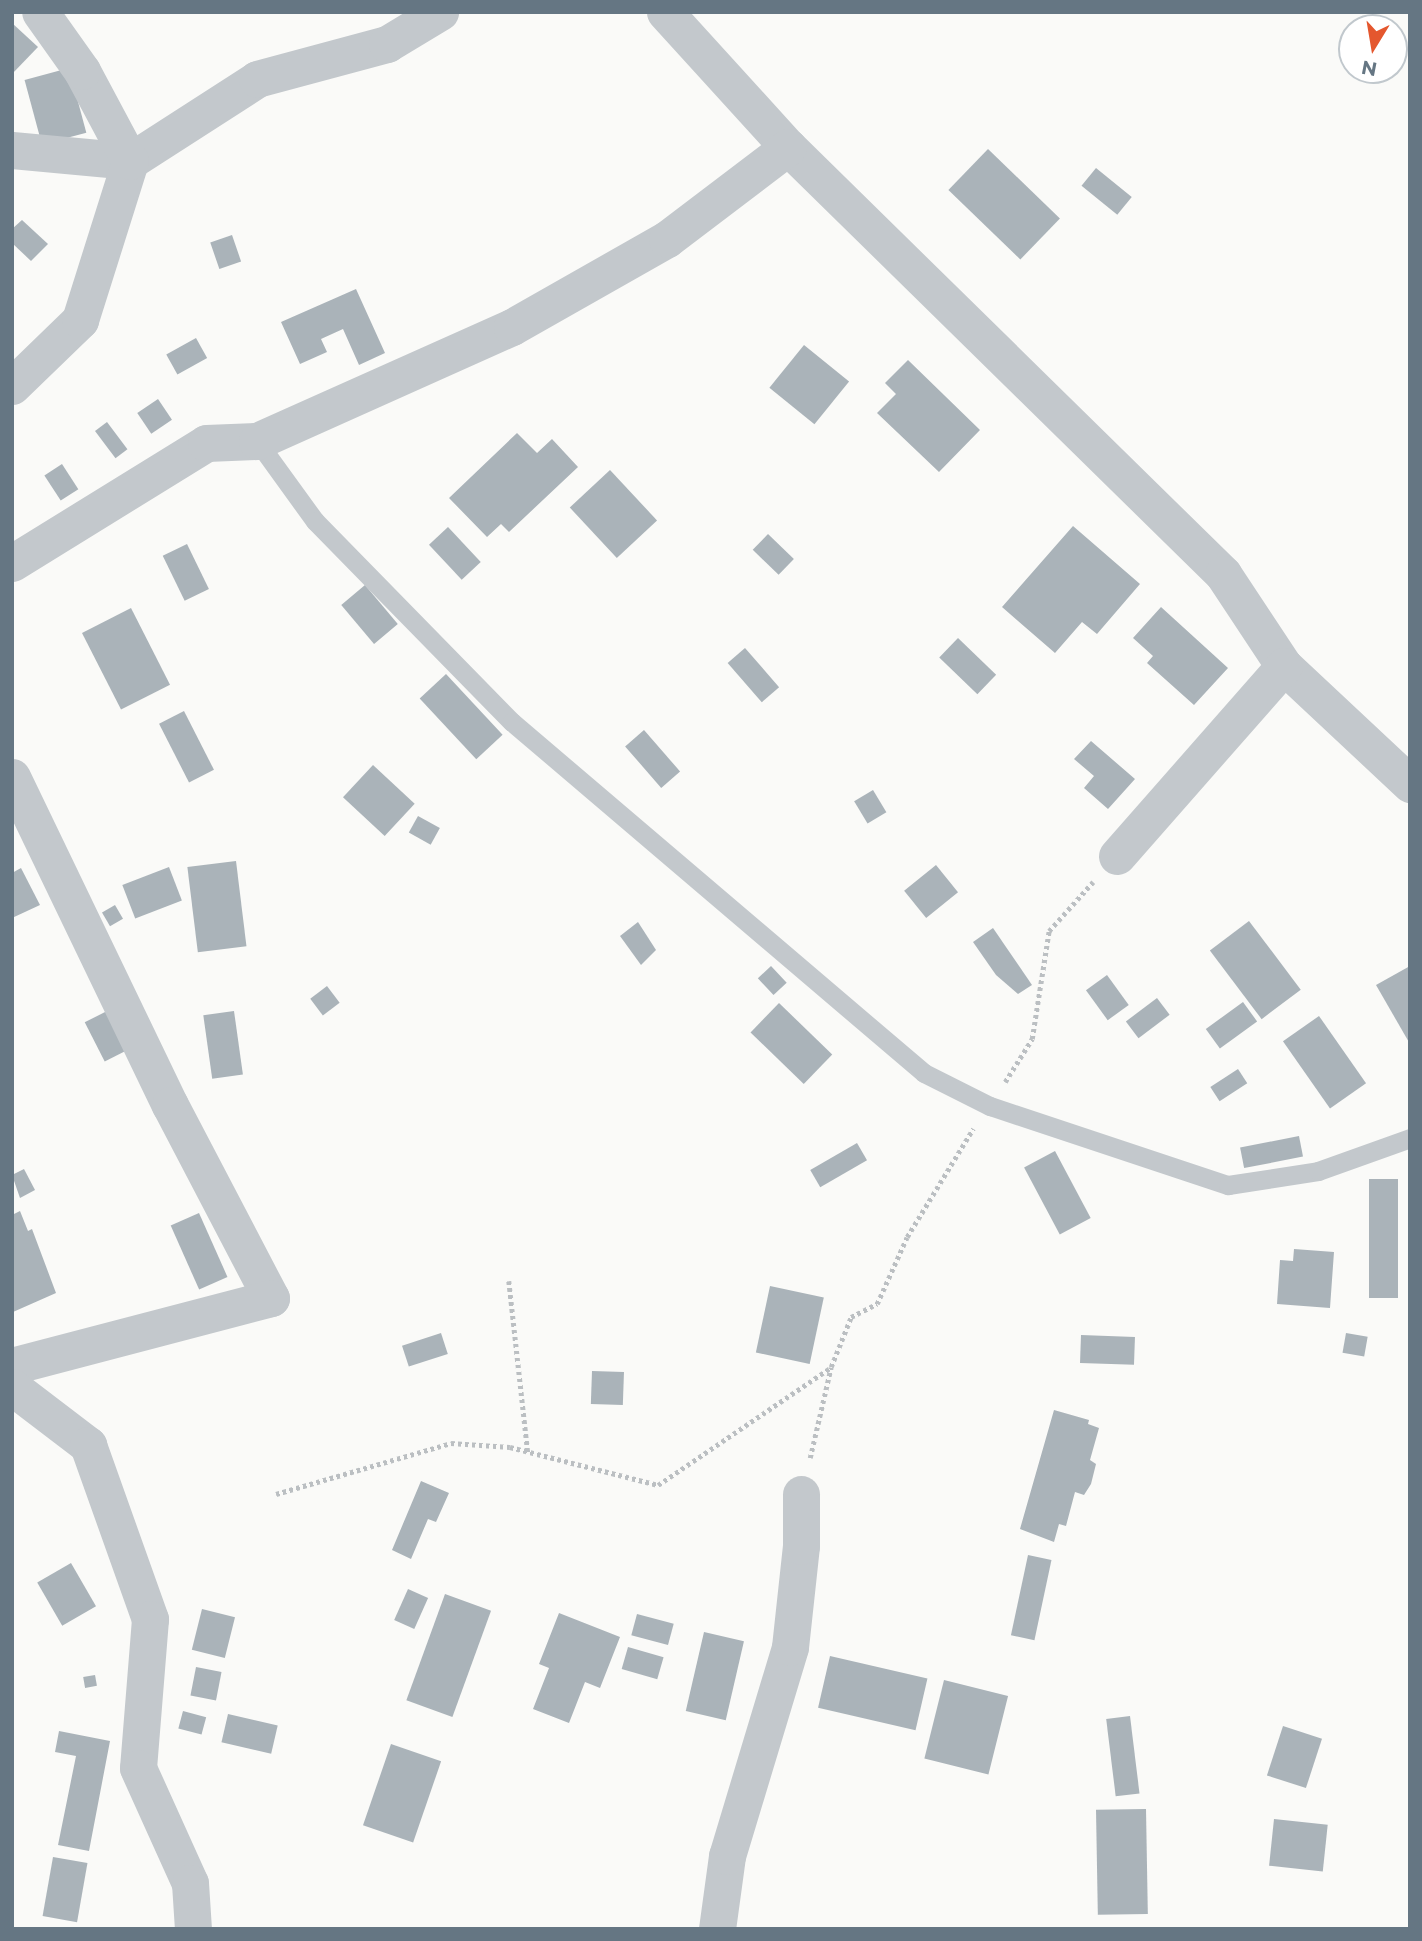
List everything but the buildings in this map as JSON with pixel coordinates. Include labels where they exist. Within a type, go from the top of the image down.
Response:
[{"type":"street","points":[[12,387],[80,320],[130,160],[82,71],[40,12]]},
{"type":"street","points":[[12,150],[130,160],[257,79],[387,44],[440,12]]},
{"type":"street","points":[[665,12],[788,147],[1223,574],[1284,666],[1410,784]]},
{"type":"street","points":[[12,563],[206,443],[257,441],[512,327],[667,239],[788,147]]},
{"type":"street","points":[[1117,856],[1284,666]]},
{"type":"street","points":[[12,777],[170,1105],[271,1298],[12,1366]]},
{"type":"street","points":[[12,1387],[26,1394],[88,1445],[150,1619],[138,1768],[190,1883],[193,1929]]},
{"type":"street","points":[[717,1929],[727,1856],[790,1647],[801,1546],[802,1494]]},
{"type":"lane","points":[[257,441],[315,521],[512,722],[924,1073],[990,1106],[1228,1185],[1318,1171],[1410,1138]]},
{"type":"path","points":[[802,1494],[831,1367],[851,1317],[877,1304],[907,1237],[951,1158],[990,1106],[1032,1039],[1049,931],[1117,856]]},
{"type":"path","points":[[509,1281],[528,1452]]},
{"type":"path","points":[[276,1494],[451,1443],[528,1452],[658,1485],[831,1367]]}]
